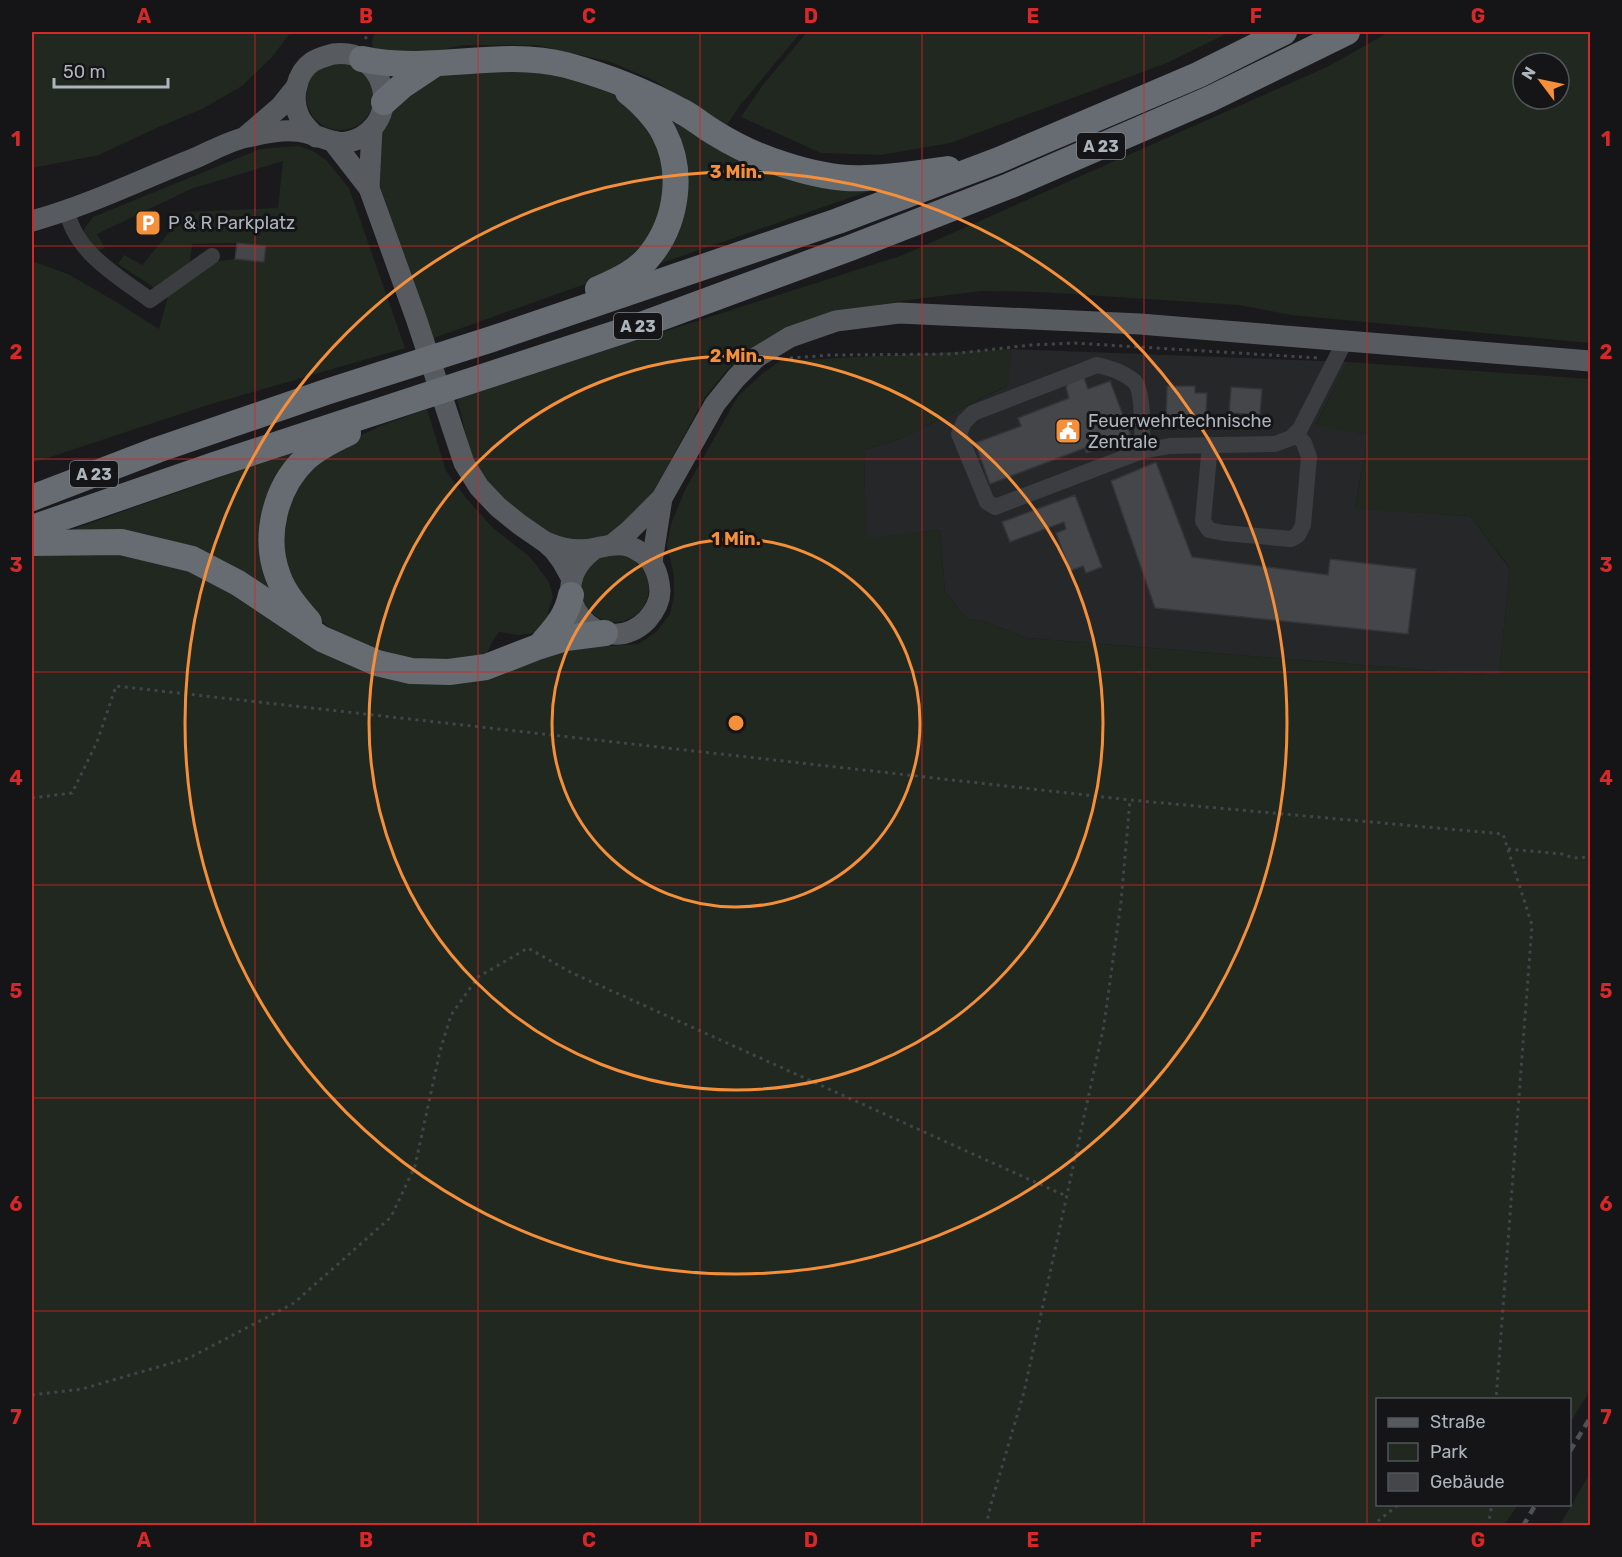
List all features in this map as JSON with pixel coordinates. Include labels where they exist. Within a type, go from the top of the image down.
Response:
[{"type":"highway","name":"A 23","points":[[32,498],[191,438],[492,339],[838,221],[999,160],[1198,75],[1284,32]]},
{"type":"highway","name":"A 23","points":[[32,528],[214,465],[641,325],[850,248],[1009,186],[1210,99],[1347,32]]},
{"type":"highway","points":[[362,59],[383,64],[435,64],[493,58],[565,65],[642,91],[683,112],[717,135],[745,149],[784,165],[823,175],[864,179],[999,160]]},
{"type":"highway","points":[[384,102],[402,86],[435,64]]},
{"type":"highway","points":[[492,339],[626,276],[650,256],[667,230],[674,202],[675,175],[672,153],[664,131],[644,106],[630,93],[610,80]]},
{"type":"highway","points":[[322,639],[292,601],[275,567],[271,536],[282,492],[293,472],[320,447],[423,396]]},
{"type":"highway","points":[[32,543],[121,542],[192,559],[238,583],[322,639],[377,663],[411,671],[448,672],[486,667],[540,646],[572,637],[605,633]]},
{"type":"highway","points":[[540,646],[568,609],[571,587]]},
{"type":"main road","points":[[32,221],[68,210],[245,137],[294,131],[325,140],[348,142],[361,138],[378,121],[384,102],[383,85],[375,70],[362,59],[354,55],[339,53],[325,56],[311,63],[302,73],[297,86],[295,100],[298,115],[305,127],[325,140],[369,188],[416,318],[464,463],[479,487],[505,513],[545,542],[571,550],[627,546],[641,552],[652,562],[659,579],[660,597],[653,614],[640,627],[623,633],[605,633],[592,628],[575,608],[562,561],[545,542]]},
{"type":"main road","points":[[245,137],[280,107],[297,86]]},
{"type":"main road","points":[[369,188],[372,129]]},
{"type":"main road","points":[[571,587],[576,567],[585,556],[629,531],[662,498],[715,404],[736,378],[757,357],[790,337],[836,321],[899,313],[1140,324],[1340,350],[1590,361]]},
{"type":"main road","points":[[652,562],[662,498]]},
{"type":"lane","points":[[68,210],[69,222],[82,244],[103,266],[150,300],[212,256]]},
{"type":"lane","points":[[1142,451],[1141,400],[1136,383],[1114,368],[1097,365],[973,413],[964,422],[959,434],[987,502],[995,507],[1142,451],[1169,446],[1275,444],[1292,438],[1300,429],[1340,350]]},
{"type":"lane","points":[[1210,445],[1203,521],[1209,530],[1291,538],[1298,535],[1303,525],[1309,457],[1304,443],[1296,434]]},
{"type":"path","points":[[788,358],[832,355],[951,354],[1020,346],[1074,343],[1340,350]]},
{"type":"path","points":[[32,798],[72,793],[97,742],[116,687],[1130,800],[1503,834],[1532,925],[1496,1398]]},
{"type":"path","points":[[986,1526],[1024,1392],[1104,1024],[1121,902],[1130,800]]},
{"type":"path","points":[[1508,849],[1562,854],[1574,858],[1590,857]]},
{"type":"path","points":[[32,1395],[82,1389],[189,1358],[294,1303],[391,1217],[415,1166],[440,1051],[451,1016],[478,977],[528,948],[572,972],[1066,1196]]},
{"type":"path","points":[[1372,1526],[1397,1506]]},
{"type":"path","points":[[1488,1526],[1491,1506]]},
{"type":"shaded area","points":[[1011,349],[1348,362],[1316,424],[1368,434],[1355,508],[1470,516],[1510,569],[1499,676],[1027,638],[983,621],[967,619],[945,592],[940,530],[866,539],[864,450],[900,439],[1007,386]]},
{"type":"green space","points":[[32,32],[291,32],[272,57],[242,86],[202,109],[99,155],[32,168]]},
{"type":"green space","points":[[376,32],[801,32],[738,108],[725,128],[655,81],[611,62],[536,45],[463,45],[414,56],[375,52],[372,42]]},
{"type":"green space","points":[[807,32],[1230,32],[1167,63],[950,143],[881,155],[821,153],[741,117],[762,86]]},
{"type":"green space","points":[[1389,32],[1590,32],[1590,343],[1291,315],[1239,305],[1040,292],[982,291],[900,301],[832,313],[751,348],[727,370],[705,397],[654,491],[632,520],[611,537],[587,544],[550,534],[523,517],[486,481],[472,459],[457,398],[903,255],[1329,66]]},
{"type":"green space","points":[[340,62],[353,65],[364,72],[371,83],[374,96],[371,109],[364,120],[353,127],[340,130],[327,127],[316,120],[309,109],[306,96],[309,83],[316,72],[327,65]]},
{"type":"green space","points":[[490,69],[549,71],[610,88],[634,107],[666,152],[659,227],[622,271],[431,339],[378,180],[377,137],[390,106],[434,76]]},
{"type":"green space","points":[[650,103],[710,138],[884,186],[650,267],[684,202]]},
{"type":"green space","points":[[299,146],[313,151],[326,160],[349,188],[405,348],[208,405],[32,463],[32,261],[68,274],[159,329],[168,296],[211,262],[235,259],[264,262],[266,247],[237,243],[192,244],[190,261],[176,276],[155,288],[118,264],[124,255],[142,265],[186,212],[278,208],[283,161],[191,189],[97,234],[105,248],[93,252],[82,241],[84,229],[93,217],[260,149]]},
{"type":"green space","points":[[1011,349],[1008,385],[900,439],[864,450],[866,538],[940,530],[945,592],[967,619],[983,621],[1027,638],[1499,676],[1510,568],[1470,516],[1355,509],[1368,434],[1316,425],[1348,362],[1590,379],[1590,1391],[1571,1421],[1571,1398],[1376,1398],[1376,1506],[1517,1506],[1504,1525],[32,1525],[32,556],[57,550],[121,548],[196,569],[377,673],[563,649],[639,644],[657,631],[670,614],[674,596],[674,576],[667,545],[671,524],[684,492],[738,396],[780,361]]},
{"type":"green space","points":[[427,409],[446,471],[493,528],[530,557],[549,582],[553,597],[548,613],[553,619],[536,633],[518,635],[499,632],[486,656],[452,662],[417,661],[380,655],[330,628],[305,606],[288,578],[281,550],[286,505],[302,475],[336,448],[378,427]]},
{"type":"green space","points":[[291,452],[295,460],[278,487],[286,604],[241,577],[65,532]]},
{"type":"green space","points":[[615,554],[628,557],[639,564],[646,575],[649,588],[646,601],[639,612],[628,619],[615,622],[602,619],[591,612],[584,601],[581,588],[584,575],[591,564],[602,557]]},
{"type":"green space","points":[[1590,1473],[1590,1525],[1560,1525]]},
{"type":"building","points":[[237,243],[266,246],[264,262],[235,259]]},
{"type":"building","name":"Feuerwehrtechnische Zentrale","points":[[1082,372],[1088,389],[1110,381],[1131,436],[1086,453],[1085,448],[990,484],[975,443],[1021,426],[1018,418],[1069,398],[1066,388],[1068,381]]},
{"type":"building","points":[[1167,386],[1195,386],[1195,393],[1207,393],[1206,415],[1192,415],[1192,422],[1166,421]]},
{"type":"building","points":[[1231,387],[1262,389],[1260,415],[1229,413]]},
{"type":"building","points":[[1156,462],[1192,557],[1328,575],[1330,559],[1416,569],[1408,634],[1155,608],[1111,481]]},
{"type":"building","points":[[1075,495],[1102,567],[1086,573],[1083,566],[1070,571],[1056,533],[1066,529],[1064,522],[1010,542],[1002,522]]},
{"type":"railway","points":[[1571,1449],[1590,1418]]},
{"type":"railway","points":[[1523,1526],[1535,1506]]},
{"type":"place","name":"P & R Parkplatz","points":[[148,223]]},
{"type":"place","name":"Feuerwehrtechnische Zentrale","points":[[1068,431]]}]
